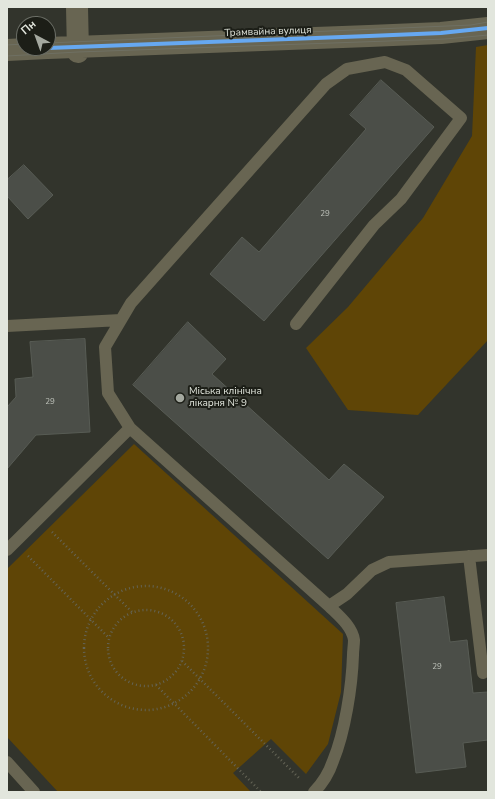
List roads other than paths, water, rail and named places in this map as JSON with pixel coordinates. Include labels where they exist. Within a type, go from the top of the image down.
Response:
[{"type":"street","points":[[78,7],[78,49]]},
{"type":"street","name":"Трамвайна вулиця","points":[[56,48],[78,49],[442,33],[488,28]]},
{"type":"lane","points":[[296,324],[374,225],[401,199],[461,118],[406,70],[385,62],[347,69],[326,84],[131,303],[105,347],[108,393],[130,428],[329,606],[349,628],[354,639],[353,670],[343,725],[334,760],[323,782],[314,792]]},
{"type":"lane","points":[[7,326],[121,320]]},
{"type":"lane","points":[[11,546],[130,428]]},
{"type":"lane","points":[[329,606],[347,594],[372,570],[389,562],[488,555]]},
{"type":"lane","points":[[469,556],[483,673]]},
{"type":"lane","points":[[7,762],[34,792]]},
{"type":"tram line","points":[[56,43],[471,25],[488,22]]},
{"type":"tram line","points":[[7,56],[78,52],[445,39],[488,35]]},
{"type":"tram line","points":[[7,45],[16,44]]},
{"type":"place","name":"Міська клінічна лікарня № 9","points":[[180,398]]}]
